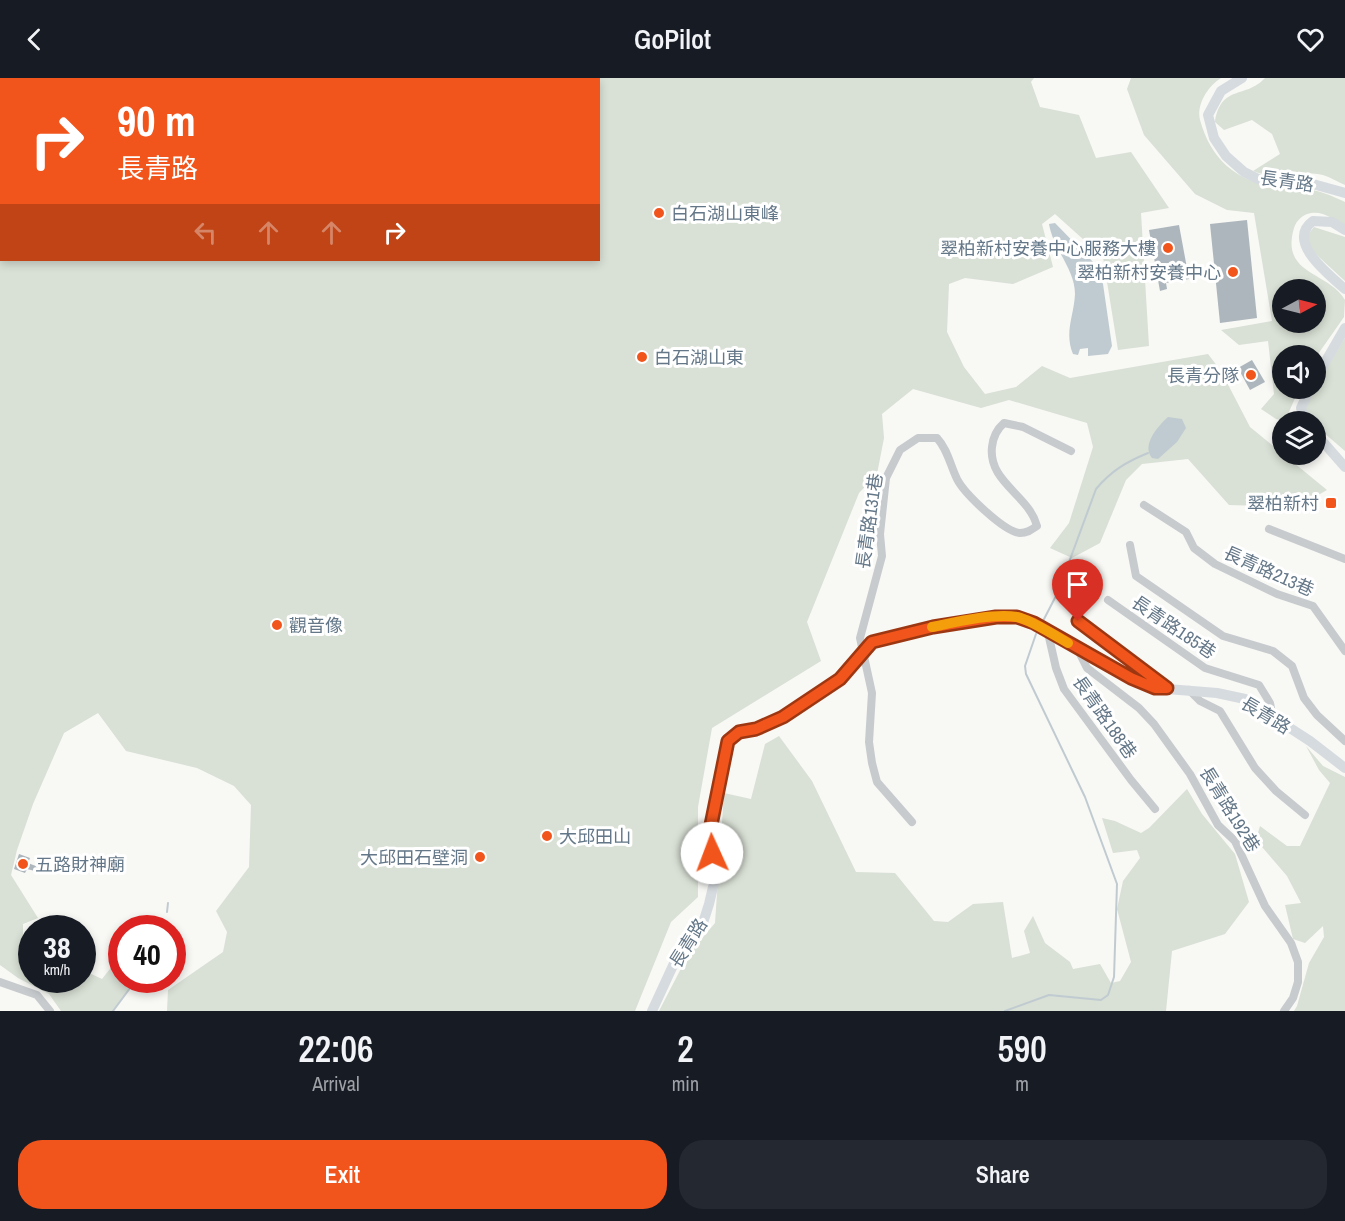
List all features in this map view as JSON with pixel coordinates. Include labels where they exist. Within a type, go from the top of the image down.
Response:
[{"type":"street","name":"長青路","points":[[1242,78],[1221,91],[1208,115],[1214,138],[1234,166],[1258,179],[1302,181],[1345,193]]},
{"type":"street","name":"長青路","points":[[1345,230],[1332,222],[1313,221],[1307,225],[1303,237],[1306,246],[1321,268],[1345,289]]},
{"type":"street","points":[[1326,361],[1345,328]]},
{"type":"street","name":"長青路131巷","points":[[912,822],[877,782],[869,742],[872,693],[861,652],[860,638],[882,556],[880,534],[886,478],[900,450],[918,438],[937,438],[944,446],[964,491],[1000,523],[1017,533],[1028,532],[1036,526],[1034,514],[996,472],[991,457],[992,440],[997,429],[1004,423],[1023,427],[1071,451]]},
{"type":"street","points":[[1326,445],[1345,467]]},
{"type":"street","name":"長青路213巷","points":[[1144,505],[1186,532],[1194,548],[1215,564],[1278,594],[1313,606],[1345,651]]},
{"type":"street","points":[[1269,529],[1345,559]]},
{"type":"street","points":[[1130,545],[1136,576],[1223,636],[1274,651],[1292,666],[1304,698],[1345,741]]},
{"type":"street","name":"長青路185巷","points":[[1108,600],[1205,668],[1259,685],[1270,703],[1273,719]]},
{"type":"street","name":"長青路","points":[[652,1011],[676,959],[702,926],[709,904],[714,883],[711,825],[728,741],[739,732],[756,729],[783,717],[840,679],[872,642],[933,627],[996,617],[1017,617],[1034,623],[1078,650],[1155,688],[1240,697],[1310,741],[1345,768]]},
{"type":"street","points":[[1078,621],[1167,688]]},
{"type":"street","name":"長青路188巷","points":[[1048,633],[1056,668],[1064,688],[1155,809]]},
{"type":"street","name":"長青路192巷","points":[[1078,650],[1087,668],[1139,708],[1154,724],[1190,774],[1218,825],[1235,841],[1265,906],[1291,943],[1298,962],[1298,982],[1293,998],[1284,1011]]},
{"type":"street","points":[[1189,690],[1200,701],[1220,711],[1255,768],[1276,791],[1305,815]]},
{"type":"street","points":[[0,982],[36,995],[50,1011]]},
{"type":"shaded area","points":[[600,78],[1034,78],[1031,82],[1040,107],[1079,115],[1096,158],[1131,152],[1169,208],[1141,213],[1149,346],[1118,350],[1103,257],[1055,214],[1042,224],[1053,267],[1013,284],[965,278],[949,284],[947,332],[964,367],[985,394],[1016,387],[1042,366],[1070,378],[1208,354],[1221,371],[1250,427],[1272,445],[1272,465],[1296,465],[1327,490],[1297,507],[1229,505],[1188,459],[1142,464],[1126,480],[1100,543],[1072,558],[1050,548],[1069,523],[1093,447],[1087,423],[1009,400],[981,408],[913,389],[882,414],[884,438],[877,474],[859,493],[807,622],[821,661],[712,728],[698,807],[698,897],[671,922],[635,1011],[167,1011],[168,993],[186,993],[186,978],[223,952],[227,932],[216,911],[249,867],[251,805],[234,786],[197,768],[126,751],[98,713],[64,733],[33,804],[11,875],[36,915],[18,915],[18,978],[0,965],[0,261],[600,261]]},
{"type":"shaded area","points":[[1131,78],[1221,78],[1204,96],[1199,114],[1206,136],[1222,162],[1233,171],[1260,184],[1314,191],[1328,194],[1345,202],[1345,226],[1329,216],[1316,213],[1303,216],[1294,228],[1291,243],[1294,255],[1300,264],[1321,279],[1272,279],[1272,321],[1254,213],[1227,210],[1195,194],[1144,135],[1127,89]]},
{"type":"shaded area","points":[[1265,78],[1345,78],[1345,185],[1323,175],[1271,175],[1253,171],[1280,154],[1272,134],[1252,120],[1224,130],[1215,122],[1218,110],[1228,97],[1258,84]]},
{"type":"shaded area","points":[[1055,223],[1096,265],[1103,284],[1112,346],[1108,354],[1088,356],[1088,348],[1080,349],[1078,355],[1073,354],[1069,331],[1075,294],[1074,285],[1072,276],[1051,233],[1049,224]]},
{"type":"shaded area","points":[[1314,227],[1345,237],[1345,281],[1307,246],[1306,237]]},
{"type":"shaded area","points":[[1326,282],[1345,300],[1344,317],[1324,345],[1272,345],[1272,376],[1268,341],[1239,345],[1221,330],[1272,321],[1272,333],[1326,333]]},
{"type":"shaded area","points":[[1345,338],[1345,451],[1326,435],[1326,411],[1306,411],[1304,406],[1308,399],[1326,399],[1326,370]]},
{"type":"shaded area","points":[[1272,396],[1272,399],[1295,399],[1289,411],[1272,411],[1272,416],[1261,409]]},
{"type":"shaded area","points":[[1168,417],[1182,419],[1186,428],[1177,442],[1158,459],[1152,458],[1148,447],[1152,436]]},
{"type":"shaded area","points":[[779,736],[812,781],[856,872],[895,873],[934,921],[948,922],[973,904],[1003,902],[1012,958],[1030,953],[1024,931],[1033,916],[1045,943],[1070,962],[1073,969],[1100,964],[1111,983],[1120,981],[1131,962],[1117,909],[1123,881],[1140,858],[1137,850],[1113,853],[1102,818],[1115,821],[1141,833],[1149,828],[1187,789],[1202,814],[1235,854],[1249,902],[1225,934],[1172,951],[1166,1011],[659,1011],[688,955],[715,923],[724,793],[751,799],[765,744]]},
{"type":"shaded area","points":[[1306,746],[1323,766],[1345,777],[1345,1011],[1294,1011],[1309,963],[1324,937],[1323,926],[1305,943],[1293,939],[1285,905],[1301,903],[1287,876],[1256,840],[1260,826],[1287,846],[1300,846],[1330,783],[1319,770]]},
{"type":"shaded area","points":[[108,971],[108,993],[127,993],[113,1011],[61,1011],[47,993],[96,993],[96,976],[102,979]]},
{"type":"building","name":"翠柏新村安養中心","points":[[1247,220],[1257,318],[1220,323],[1210,224]]},
{"type":"building","name":"翠柏新村安養中心服務大樓","points":[[1179,225],[1189,279],[1166,283],[1167,289],[1160,291],[1149,230]]},
{"type":"building","name":"長青分隊","points":[[1252,360],[1265,382],[1250,390],[1238,368]]},
{"type":"building","name":"五路財神廟","points":[[19,854],[30,858],[28,863],[41,868],[39,872],[27,869],[25,873],[14,869]]},
{"type":"waterway","points":[[1043,621],[1058,592],[1096,489],[1119,468],[1148,453]]},
{"type":"waterway","points":[[1005,1011],[1049,995],[1101,1000],[1108,995],[1114,977],[1117,884],[1085,797],[1026,674],[1025,666],[1036,634]]},
{"type":"waterway","points":[[167,912],[168,903]]},
{"type":"waterway","points":[[113,1011],[126,993]]},
{"type":"slow traffic","points":[[932,627],[996,617],[1017,617],[1034,623],[1068,643]]},
{"type":"place","name":"白石湖山東峰","points":[[659,213]]},
{"type":"place","name":"翠柏新村安養中心服務大樓","points":[[1168,248]]},
{"type":"place","name":"翠柏新村安養中心","points":[[1233,272]]},
{"type":"place","name":"白石湖山東","points":[[642,357]]},
{"type":"place","name":"長青分隊","points":[[1251,375]]},
{"type":"place","name":"翠柏新村","points":[[1331,503]]},
{"type":"place","name":"觀音像","points":[[277,625]]},
{"type":"place","name":"大邱田山","points":[[547,836]]},
{"type":"place","name":"大邱田石壁洞","points":[[480,857]]},
{"type":"place","name":"五路財神廟","points":[[23,864]]},
{"type":"route","points":[[712,853],[711,825],[728,741],[739,732],[756,729],[783,717],[840,679],[872,642],[948,624],[996,617],[1017,617],[1034,623],[1099,662],[1131,678],[1155,688],[1167,688],[1078,621]]}]
